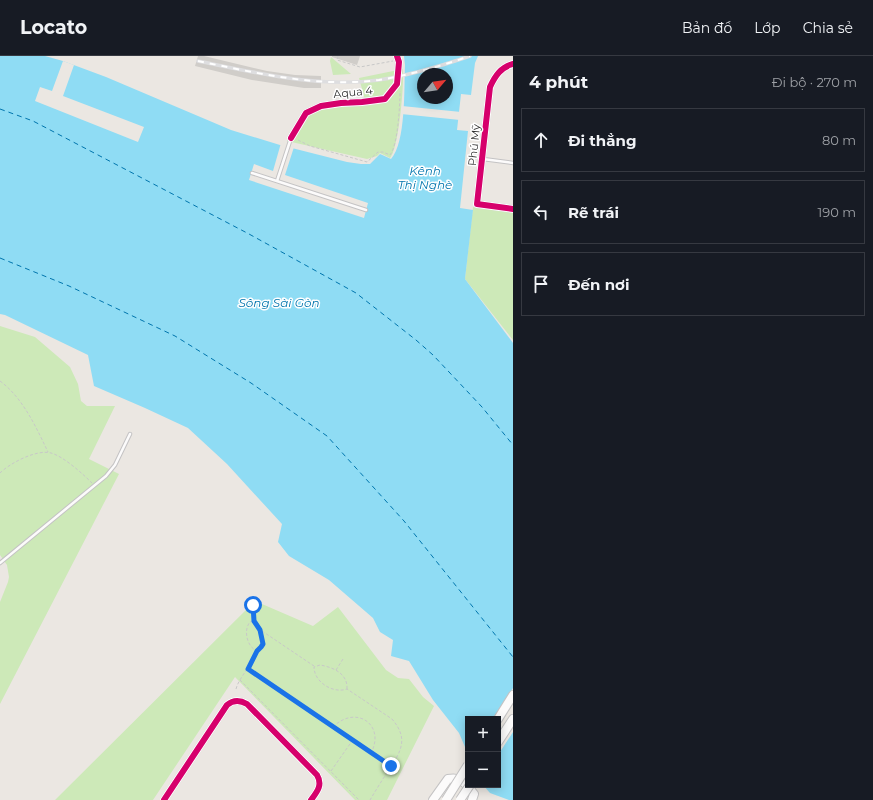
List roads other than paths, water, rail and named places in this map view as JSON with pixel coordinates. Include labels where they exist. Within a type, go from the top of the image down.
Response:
[{"type":"main road","points":[[500,716],[513,695]]},
{"type":"main road","points":[[501,737],[513,719]]},
{"type":"main road","points":[[446,800],[465,770]]},
{"type":"main road","points":[[433,800],[448,779],[455,778],[463,781],[474,794],[472,800]]},
{"type":"main road","points":[[460,800],[468,788]]},
{"type":"street","name":"Aqua 4","points":[[291,138],[306,114],[321,106],[385,99],[398,84],[399,62],[397,58]]},
{"type":"street","name":"Phú Mỹ","points":[[513,66],[507,66],[496,74],[490,87],[477,204],[513,209]]},
{"type":"street","points":[[164,800],[227,705],[237,701],[246,704],[317,775],[319,787],[311,800]]},
{"type":"lane","name":"Aqua 4","points":[[277,181],[291,138]]},
{"type":"lane","points":[[483,159],[513,163]]},
{"type":"lane","points":[[252,173],[366,210]]},
{"type":"lane","points":[[0,563],[106,476],[112,469],[130,434]]},
{"type":"water","name":"Sông Sài Gòn","points":[[0,56],[45,56],[63,61],[106,77],[231,130],[280,145],[347,162],[370,164],[380,154],[391,159],[396,151],[402,128],[405,65],[404,56],[478,56],[475,63],[471,95],[461,94],[457,130],[468,131],[460,208],[473,210],[465,279],[513,343],[513,800],[490,793],[486,788],[501,788],[501,716],[465,716],[465,747],[459,733],[433,700],[409,661],[391,656],[393,640],[380,632],[373,618],[329,580],[289,556],[278,542],[282,524],[227,464],[188,428],[94,386],[88,355],[5,315],[0,314]]},
{"type":"railway","points":[[198,61],[310,81],[356,82],[402,76],[437,67],[470,56]]},
{"type":"water label","name":"Kênh Thị Nghè","points":[[425,178]]}]
